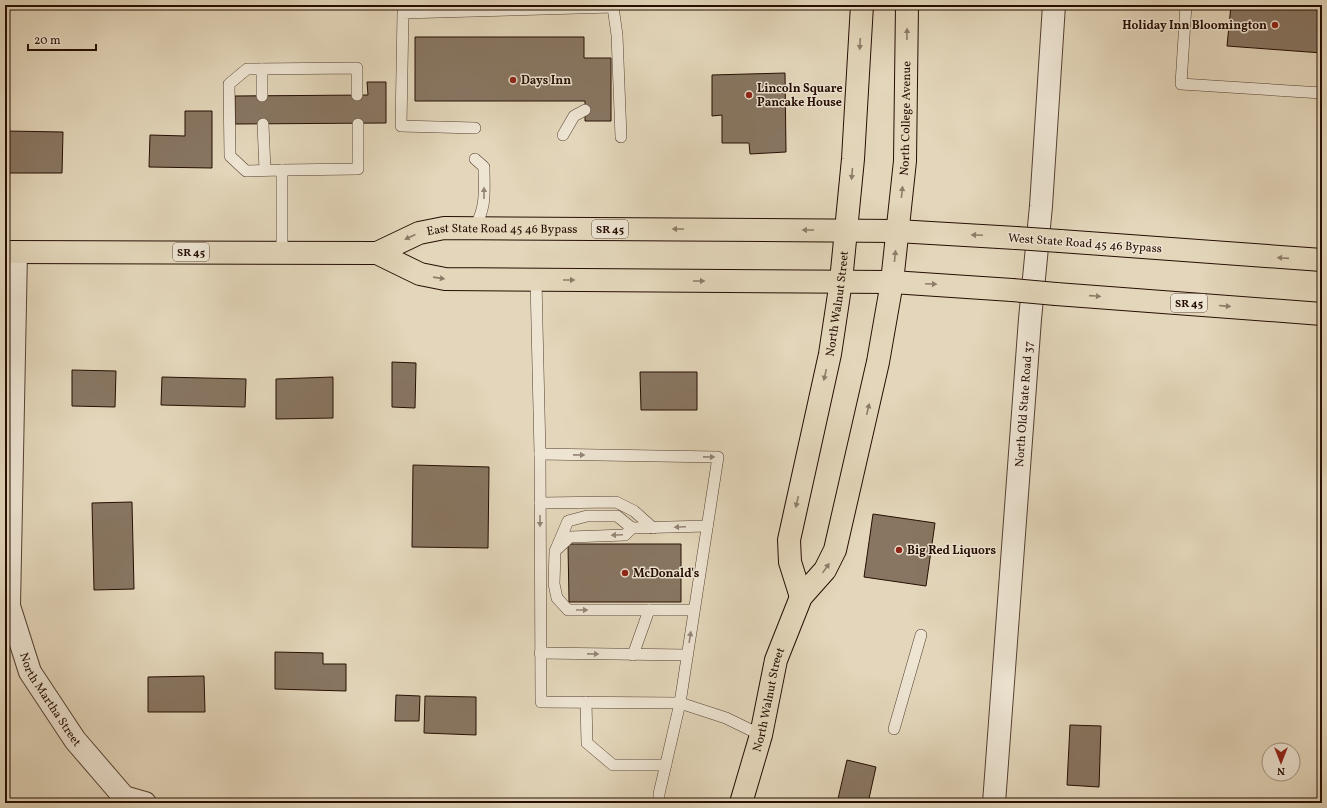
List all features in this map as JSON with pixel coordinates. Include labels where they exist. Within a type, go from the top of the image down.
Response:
[{"type":"main road","name":"North Walnut Street","points":[[801,597],[790,562],[789,540],[830,354],[841,281],[854,159],[862,5]]},
{"type":"main road","name":"North College Avenue","points":[[898,231],[905,161],[907,5]]},
{"type":"main road","name":"East State Road 45 46 Bypass","points":[[11,252],[378,253],[419,233],[432,230],[474,228],[847,230]]},
{"type":"main road","name":"West State Road 45 46 Bypass","points":[[847,230],[898,231],[1016,238],[1322,260]]},
{"type":"main road","name":"North Walnut Street","points":[[741,803],[761,735],[776,660],[801,597],[825,570],[831,561],[837,544],[878,362],[892,282],[898,231]]},
{"type":"main road","name":"East State Road 45 46 Bypass","points":[[378,253],[420,274],[438,278],[536,280],[841,281]]},
{"type":"main road","name":"SR 45","points":[[841,281],[892,282],[1012,290],[1322,314]]},
{"type":"street","name":"North Old State Road 37","points":[[994,803],[1030,319],[1041,206],[1054,5]]},
{"type":"street","name":"North Martha Street","points":[[11,252],[9,606],[30,672],[75,740],[124,797],[145,803]]},
{"type":"lane","points":[[1186,5],[1181,84],[1322,93]]},
{"type":"lane","points":[[476,128],[400,126],[403,13],[613,7],[616,110],[621,137]]},
{"type":"lane","points":[[357,95],[357,68],[247,70],[229,84],[230,156],[246,171],[358,169],[358,124]]},
{"type":"lane","points":[[262,70],[262,96]]},
{"type":"lane","points":[[562,136],[574,116],[585,110]]},
{"type":"lane","points":[[263,124],[265,170]]},
{"type":"lane","points":[[474,228],[482,213],[484,200],[484,167],[475,159]]},
{"type":"lane","points":[[282,170],[282,253]]},
{"type":"lane","points":[[536,280],[540,454],[541,702],[680,704],[726,718],[761,735]]},
{"type":"lane","points":[[540,454],[718,457],[680,704],[659,794],[659,803]]},
{"type":"lane","points":[[540,503],[616,502],[634,511],[653,528]]},
{"type":"lane","points":[[694,610],[568,610],[557,598],[554,584],[555,551],[568,522],[587,516],[617,516],[632,528],[707,526]]},
{"type":"lane","points":[[555,551],[570,537],[625,535],[632,528]]},
{"type":"lane","points":[[633,655],[649,610]]},
{"type":"lane","points":[[894,729],[921,635]]},
{"type":"lane","points":[[540,653],[687,655]]},
{"type":"lane","points":[[586,702],[587,743],[613,765],[666,765]]},
{"type":"building","name":"Holiday Inn Bloomington","points":[[1231,5],[1322,5],[1322,53],[1227,46]]},
{"type":"building","name":"Days Inn","points":[[415,37],[584,37],[584,58],[611,58],[611,121],[585,121],[585,101],[415,101]]},
{"type":"building","name":"Lincoln Square Pancake House","points":[[785,73],[786,152],[750,154],[749,143],[722,143],[722,115],[712,116],[712,75]]},
{"type":"building","points":[[367,82],[386,82],[386,123],[235,124],[235,96],[368,95]]},
{"type":"building","points":[[185,111],[212,111],[212,168],[149,167],[150,135],[185,136]]},
{"type":"building","points":[[5,131],[63,132],[62,173],[5,173]]},
{"type":"building","points":[[392,362],[416,363],[415,408],[392,407]]},
{"type":"building","points":[[72,370],[116,371],[115,407],[72,406]]},
{"type":"building","points":[[640,372],[697,372],[697,410],[641,410]]},
{"type":"building","points":[[162,377],[246,379],[245,407],[161,405]]},
{"type":"building","points":[[333,377],[333,418],[276,419],[276,379]]},
{"type":"building","points":[[413,465],[489,467],[488,548],[412,547]]},
{"type":"building","points":[[132,502],[134,589],[94,590],[92,503]]},
{"type":"building","name":"Big Red Liquors","points":[[873,514],[935,523],[926,586],[864,577]]},
{"type":"building","name":"McDonald's","points":[[568,544],[681,544],[681,602],[569,602]]},
{"type":"building","points":[[275,652],[323,653],[323,664],[346,664],[346,691],[275,689]]},
{"type":"building","points":[[204,676],[205,712],[148,712],[148,677]]},
{"type":"building","points":[[396,695],[420,696],[419,721],[395,721]]},
{"type":"building","points":[[425,696],[476,697],[476,735],[424,733]]},
{"type":"building","points":[[1070,725],[1101,726],[1099,787],[1067,785]]},
{"type":"building","points":[[847,760],[876,767],[868,803],[837,803]]},
{"type":"place","name":"Holiday Inn Bloomington","points":[[1275,25]]},
{"type":"place","name":"Days Inn","points":[[513,80]]},
{"type":"place","name":"Lincoln Square Pancake House","points":[[749,95]]},
{"type":"place","name":"Big Red Liquors","points":[[899,550]]},
{"type":"place","name":"McDonald's","points":[[625,573]]}]
